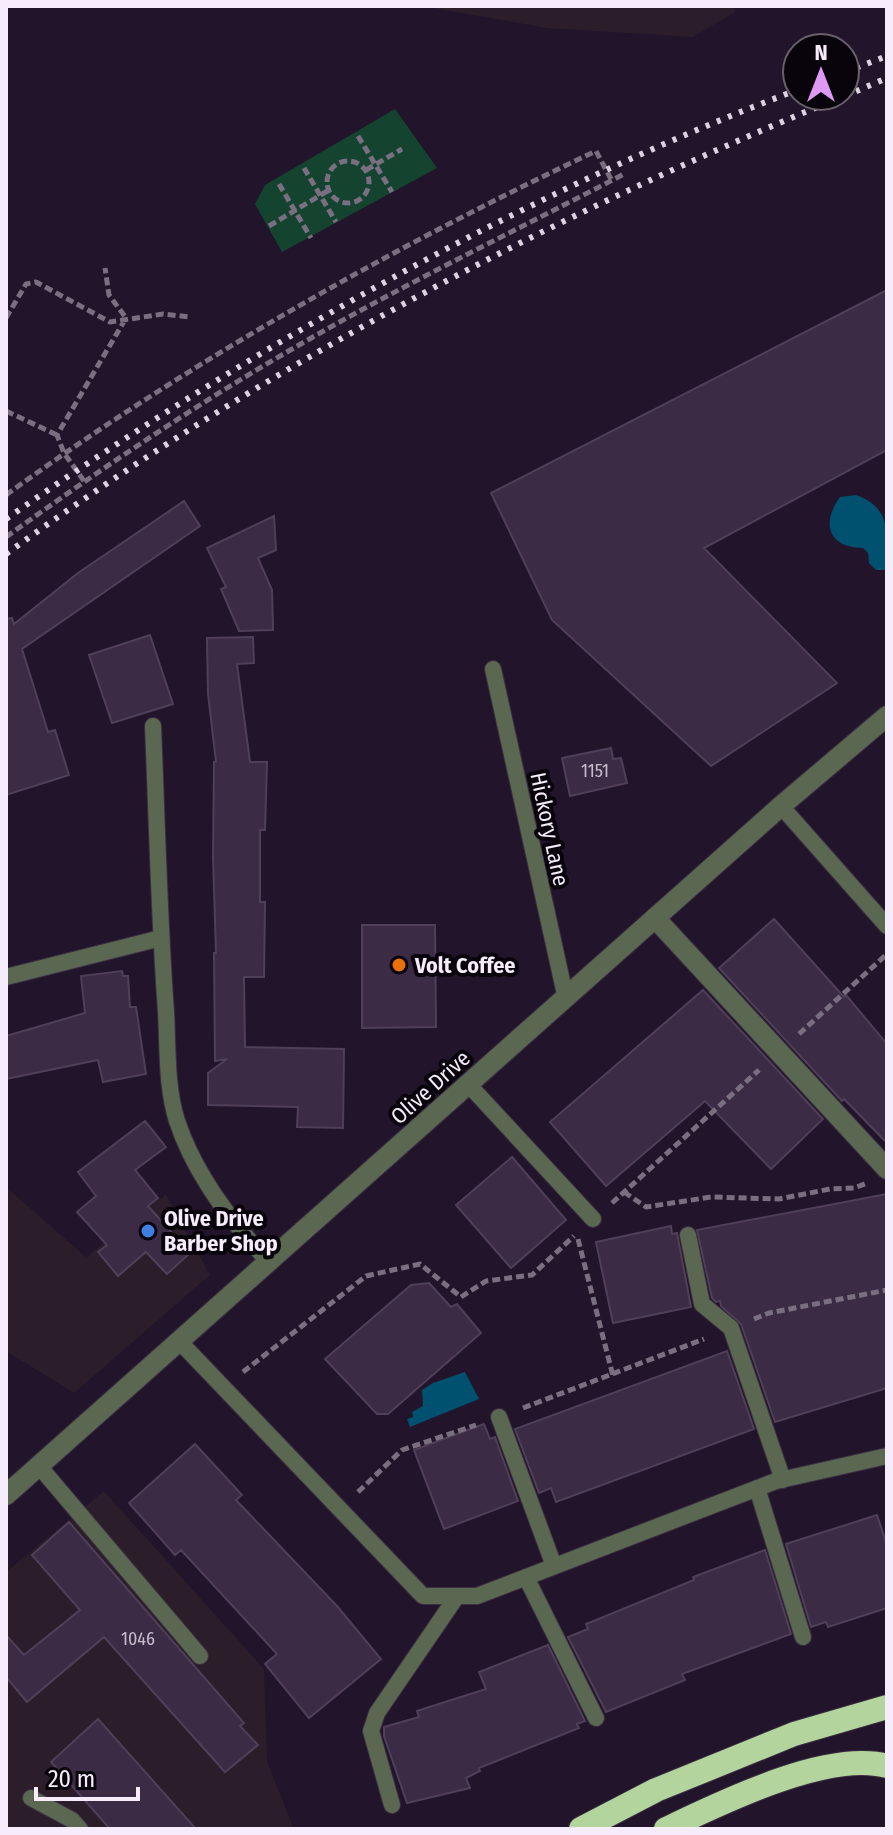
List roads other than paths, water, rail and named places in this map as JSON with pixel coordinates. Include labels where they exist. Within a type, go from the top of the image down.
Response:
[{"type":"highway","points":[[581,1829],[656,1790],[794,1734],[887,1707]]},
{"type":"highway","points":[[666,1829],[777,1781],[828,1766],[875,1763],[887,1766]]},
{"type":"street","name":"Olive Drive","points":[[6,1495],[781,806],[887,716]]},
{"type":"street","points":[[655,918],[882,1174]]},
{"type":"lane","name":"Hickory Lane","points":[[493,669],[566,999]]},
{"type":"lane","points":[[153,726],[161,938],[170,1083],[176,1119],[199,1172],[236,1228],[269,1262]]},
{"type":"lane","points":[[781,806],[887,926]]},
{"type":"lane","points":[[6,977],[161,938]]},
{"type":"lane","points":[[469,1085],[593,1219]]},
{"type":"lane","points":[[688,1235],[702,1304],[731,1328],[783,1480]]},
{"type":"lane","points":[[179,1341],[423,1596],[477,1596],[757,1488],[887,1456]]},
{"type":"lane","points":[[499,1417],[554,1566]]},
{"type":"lane","points":[[39,1466],[200,1656]]},
{"type":"lane","points":[[757,1488],[803,1637]]},
{"type":"lane","points":[[526,1577],[596,1718]]},
{"type":"lane","points":[[392,1805],[371,1731],[377,1713],[457,1596]]},
{"type":"lane","points":[[31,1798],[72,1820],[80,1829]]},
{"type":"water","points":[[856,495],[876,507],[882,515],[887,535],[887,570],[876,570],[869,563],[868,553],[863,548],[842,544],[831,532],[831,516],[840,497]]},
{"type":"water","points":[[465,1372],[479,1399],[410,1427],[407,1419],[423,1406],[422,1390]]},
{"type":"railway","points":[[861,66],[887,56]]},
{"type":"railway","points":[[861,89],[887,78]]},
{"type":"railway","points":[[6,519],[194,395],[388,280],[589,178],[781,96]]},
{"type":"railway","points":[[6,554],[104,485],[205,420],[411,300],[625,192],[807,112]]},
{"type":"place","name":"Volt Coffee","points":[[399,965]]},
{"type":"place","name":"Olive Drive Barber Shop","points":[[148,1231]]}]
